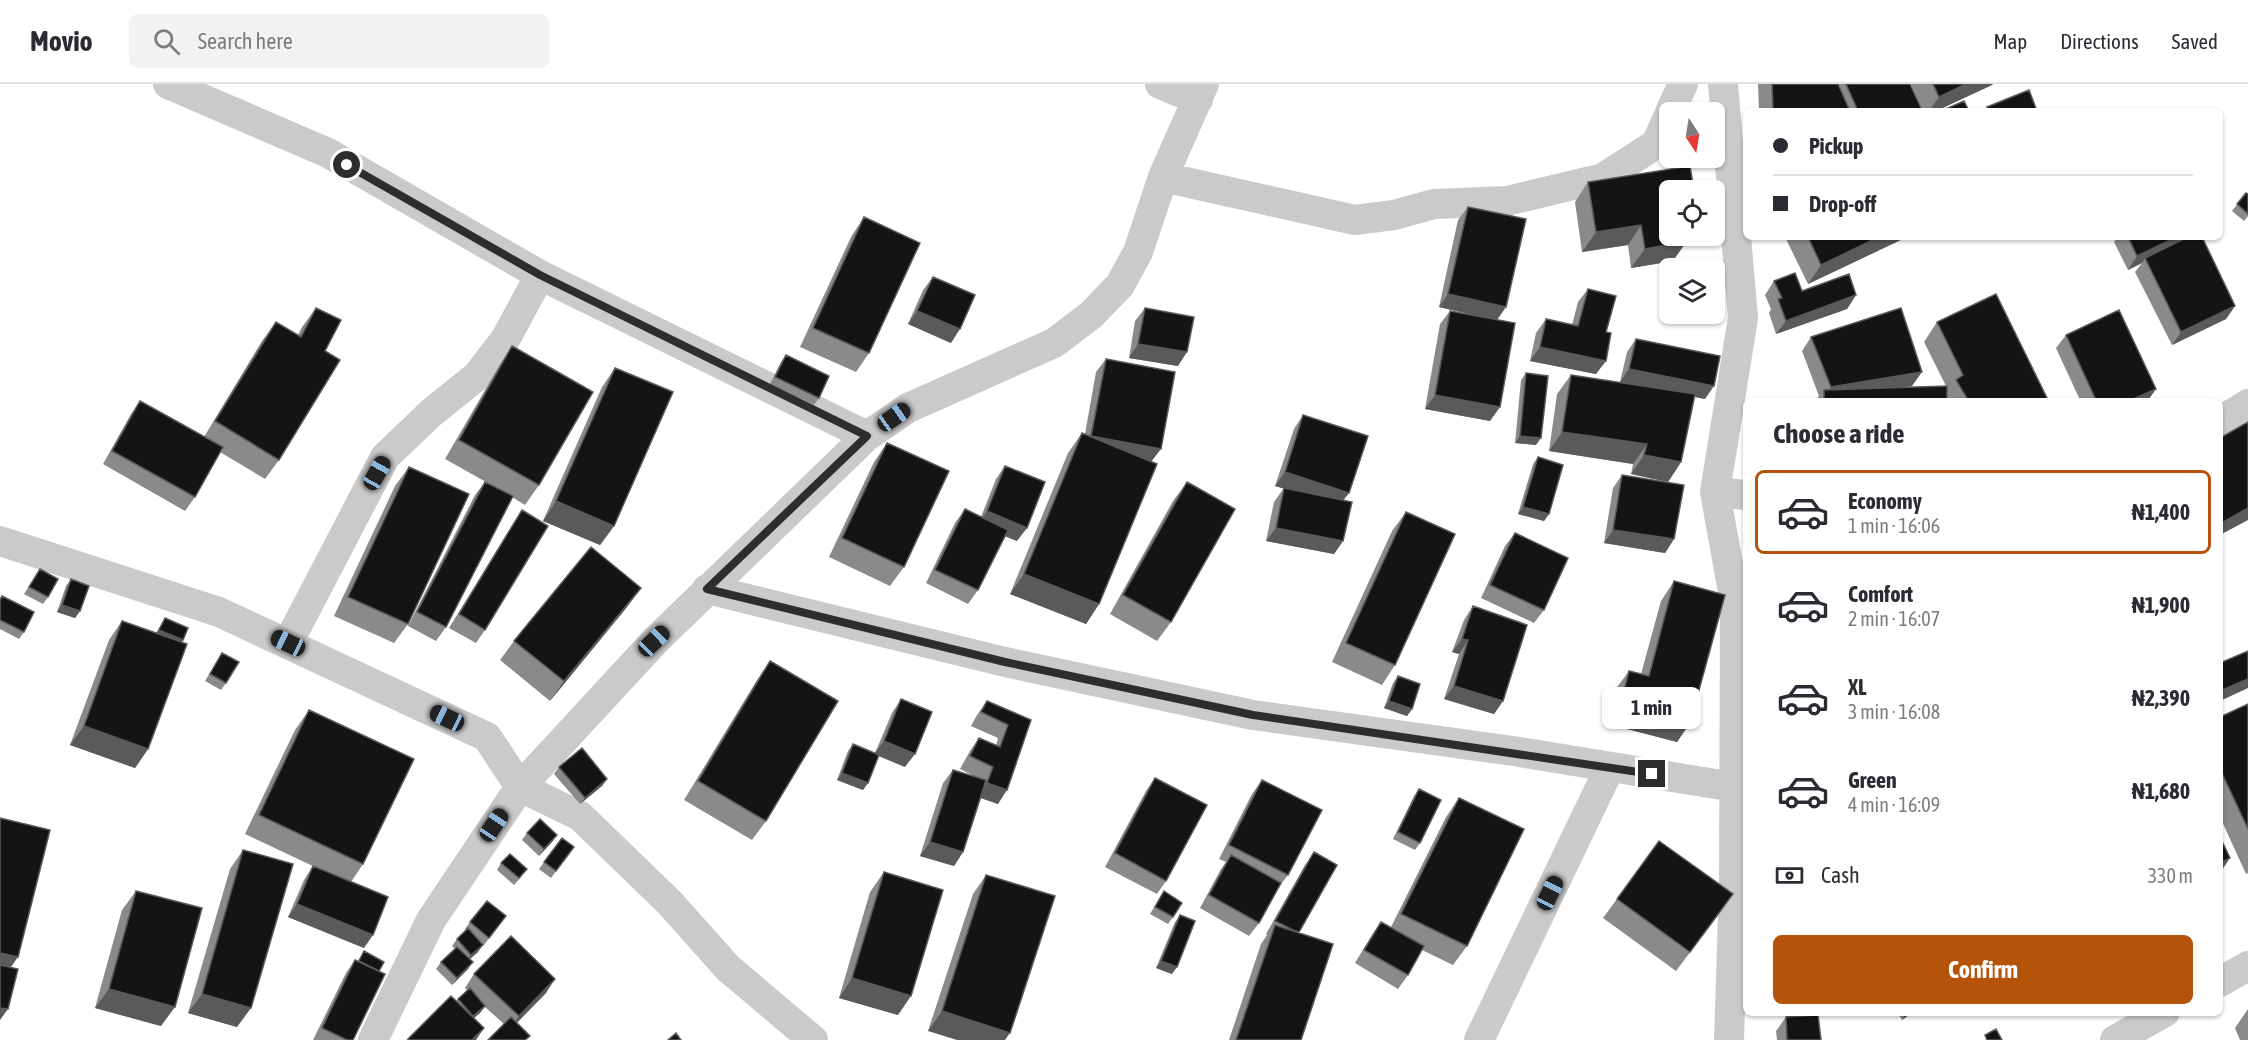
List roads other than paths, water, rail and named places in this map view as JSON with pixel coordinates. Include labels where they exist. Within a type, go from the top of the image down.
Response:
[{"type":"street","points":[[373,1040],[431,920],[520,787],[654,641],[867,436],[908,408],[1054,343],[1091,315],[1119,285],[1138,252],[1163,177],[1201,92],[1160,84]]},
{"type":"street","points":[[1675,102],[1683,84]]},
{"type":"street","points":[[1723,84],[1743,318],[1715,492],[1735,603],[1729,1040]]},
{"type":"street","points":[[188,88],[328,153],[540,275],[867,436]]},
{"type":"street","points":[[1163,177],[1355,220],[1394,215],[1434,204],[1506,201],[1603,178],[1656,144],[1659,137]]},
{"type":"street","points":[[288,643],[385,457],[431,413],[477,376],[506,338],[540,275]]},
{"type":"street","points":[[2223,419],[2248,404]]},
{"type":"street","points":[[1715,492],[1743,495]]},
{"type":"street","points":[[0,541],[219,612],[487,737],[520,787],[580,816],[669,902],[728,968],[813,1040]]},
{"type":"street","points":[[707,589],[1005,662],[1253,715],[1734,787]]},
{"type":"street","points":[[1479,1040],[1610,767]]},
{"type":"street","points":[[2223,980],[2248,966]]},
{"type":"street","points":[[2115,1040],[2158,1016]]}]
